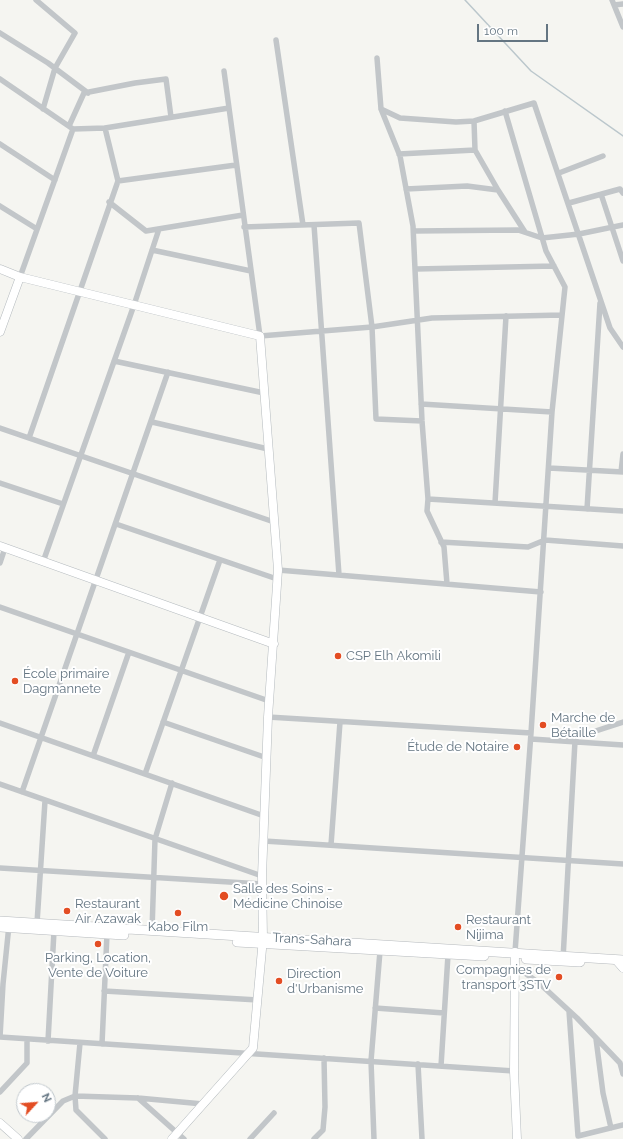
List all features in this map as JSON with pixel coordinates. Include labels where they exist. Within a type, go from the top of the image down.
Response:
[{"type":"main road","name":"Trans-Sahara","points":[[4,924],[37,923],[152,931],[380,951],[448,955],[473,953]]},
{"type":"main road","name":"Trans-Sahara","points":[[4,924],[54,931],[473,953],[515,959],[563,958],[621,964]]},
{"type":"street","points":[[36,0],[75,33],[55,68],[44,109]]},
{"type":"street","points":[[623,4],[613,3],[623,27]]},
{"type":"street","points":[[0,33],[55,68],[88,93]]},
{"type":"street","points":[[276,40],[303,225]]},
{"type":"street","points":[[377,58],[381,109],[399,154],[414,231],[421,404],[428,498],[427,511],[444,547],[447,584]]},
{"type":"street","points":[[175,1136],[253,1048],[262,941],[262,876],[268,717],[278,570],[260,336],[224,71]]},
{"type":"street","points":[[0,79],[71,128],[105,128],[229,108]]},
{"type":"street","points":[[0,332],[55,180],[71,128],[84,93],[135,83],[166,79],[171,117]]},
{"type":"street","points":[[381,109],[400,118],[456,122],[474,121],[534,103],[559,173],[600,301],[610,328],[623,347]]},
{"type":"street","points":[[505,111],[542,238],[565,287],[552,412],[545,540],[515,959],[514,1071],[517,1139]]},
{"type":"street","points":[[474,121],[475,150],[525,232]]},
{"type":"street","points":[[29,438],[118,181],[105,128]]},
{"type":"street","points":[[0,144],[55,180]]},
{"type":"street","points":[[399,154],[475,150]]},
{"type":"street","points":[[559,173],[603,156]]},
{"type":"street","points":[[118,181],[236,164]]},
{"type":"street","points":[[406,189],[467,186],[498,190]]},
{"type":"street","points":[[569,203],[620,189],[623,193]]},
{"type":"street","points":[[601,194],[623,261]]},
{"type":"street","points":[[110,202],[146,231],[243,215]]},
{"type":"street","points":[[0,206],[37,229]]},
{"type":"street","points":[[244,227],[359,223],[372,326],[376,419],[422,421]]},
{"type":"street","points":[[314,225],[339,575]]},
{"type":"street","points":[[414,231],[518,230],[542,238],[579,234],[623,225]]},
{"type":"street","points":[[43,562],[134,305],[159,229]]},
{"type":"street","points":[[152,250],[251,271]]},
{"type":"street","points":[[416,269],[554,266]]},
{"type":"street","points":[[0,269],[20,277],[260,336],[372,326],[432,318],[562,315]]},
{"type":"street","points":[[587,508],[600,301]]},
{"type":"street","points":[[495,503],[506,316]]},
{"type":"street","points":[[114,361],[264,393]]},
{"type":"street","points":[[22,792],[134,474],[168,372]]},
{"type":"street","points":[[421,404],[552,412]]},
{"type":"street","points":[[152,422],[268,449]]},
{"type":"street","points":[[0,428],[274,522]]},
{"type":"street","points":[[549,468],[622,472],[623,454]]},
{"type":"street","points":[[0,483],[63,504]]},
{"type":"street","points":[[428,498],[623,511]]},
{"type":"street","points":[[116,524],[277,579]]},
{"type":"street","points":[[441,542],[528,547],[545,540],[623,546]]},
{"type":"street","points":[[0,563],[2,547],[274,644]]},
{"type":"street","points":[[145,774],[220,560]]},
{"type":"street","points":[[278,570],[541,592]]},
{"type":"street","points":[[0,607],[269,701]]},
{"type":"street","points":[[93,756],[130,652]]},
{"type":"street","points":[[268,717],[531,736],[565,741],[623,744]]},
{"type":"street","points":[[163,722],[267,758]]},
{"type":"street","points":[[331,845],[340,722]]},
{"type":"street","points":[[565,741],[623,722]]},
{"type":"street","points":[[0,723],[264,816]]},
{"type":"street","points":[[563,958],[575,741]]},
{"type":"street","points":[[152,931],[155,839],[172,783]]},
{"type":"street","points":[[0,784],[262,876]]},
{"type":"street","points":[[37,923],[45,801]]},
{"type":"street","points":[[264,841],[623,864]]},
{"type":"street","points":[[0,868],[262,884]]},
{"type":"street","points":[[4,924],[0,1038],[514,1071]]},
{"type":"street","points":[[48,1040],[54,931]]},
{"type":"street","points":[[102,1044],[107,934]]},
{"type":"street","points":[[374,1139],[371,1061],[380,951]]},
{"type":"street","points":[[441,1066],[448,955]]},
{"type":"street","points":[[515,959],[621,1064],[623,1074]]},
{"type":"street","points":[[104,991],[258,1000]]},
{"type":"street","points":[[375,1008],[444,1013]]},
{"type":"street","points":[[569,1011],[578,1136],[623,1125]]},
{"type":"street","points":[[0,1092],[27,1063],[27,1039]]},
{"type":"street","points":[[596,1039],[603,1093],[611,1128]]},
{"type":"street","points":[[80,1042],[75,1096],[76,1110],[105,1139]]},
{"type":"street","points":[[314,1139],[322,1130],[326,1107],[324,1058]]},
{"type":"street","points":[[418,1064],[422,1139]]},
{"type":"street","points":[[26,1139],[63,1101],[75,1096],[138,1098],[203,1104]]},
{"type":"street","points":[[138,1098],[175,1136],[184,1139]]},
{"type":"street","points":[[250,1139],[274,1113]]},
{"type":"street","points":[[0,1122],[18,1139]]},
{"type":"waterway","points":[[465,0],[531,71],[623,136]]},
{"type":"place","name":"CSP Elh Akomili","points":[[338,656]]},
{"type":"place","name":"École primaire Dagmannete","points":[[15,681]]},
{"type":"place","name":"Marche de Bétaille","points":[[543,725]]},
{"type":"place","name":"Étude de Notaire","points":[[517,747]]},
{"type":"place","name":"Salle des Soins - Médicine Chinoise","points":[[224,896]]},
{"type":"place","name":"Restaurant Air Azawak","points":[[67,911]]},
{"type":"place","name":"Kabo Film","points":[[178,913]]},
{"type":"place","name":"Restaurant Nijima","points":[[458,927]]},
{"type":"place","name":"Parking, Location, Vente de Voiture","points":[[98,944]]},
{"type":"place","name":"Compagnies de transport 3STV","points":[[559,977]]},
{"type":"place","name":"Direction d'Urbanisme","points":[[279,981]]}]
